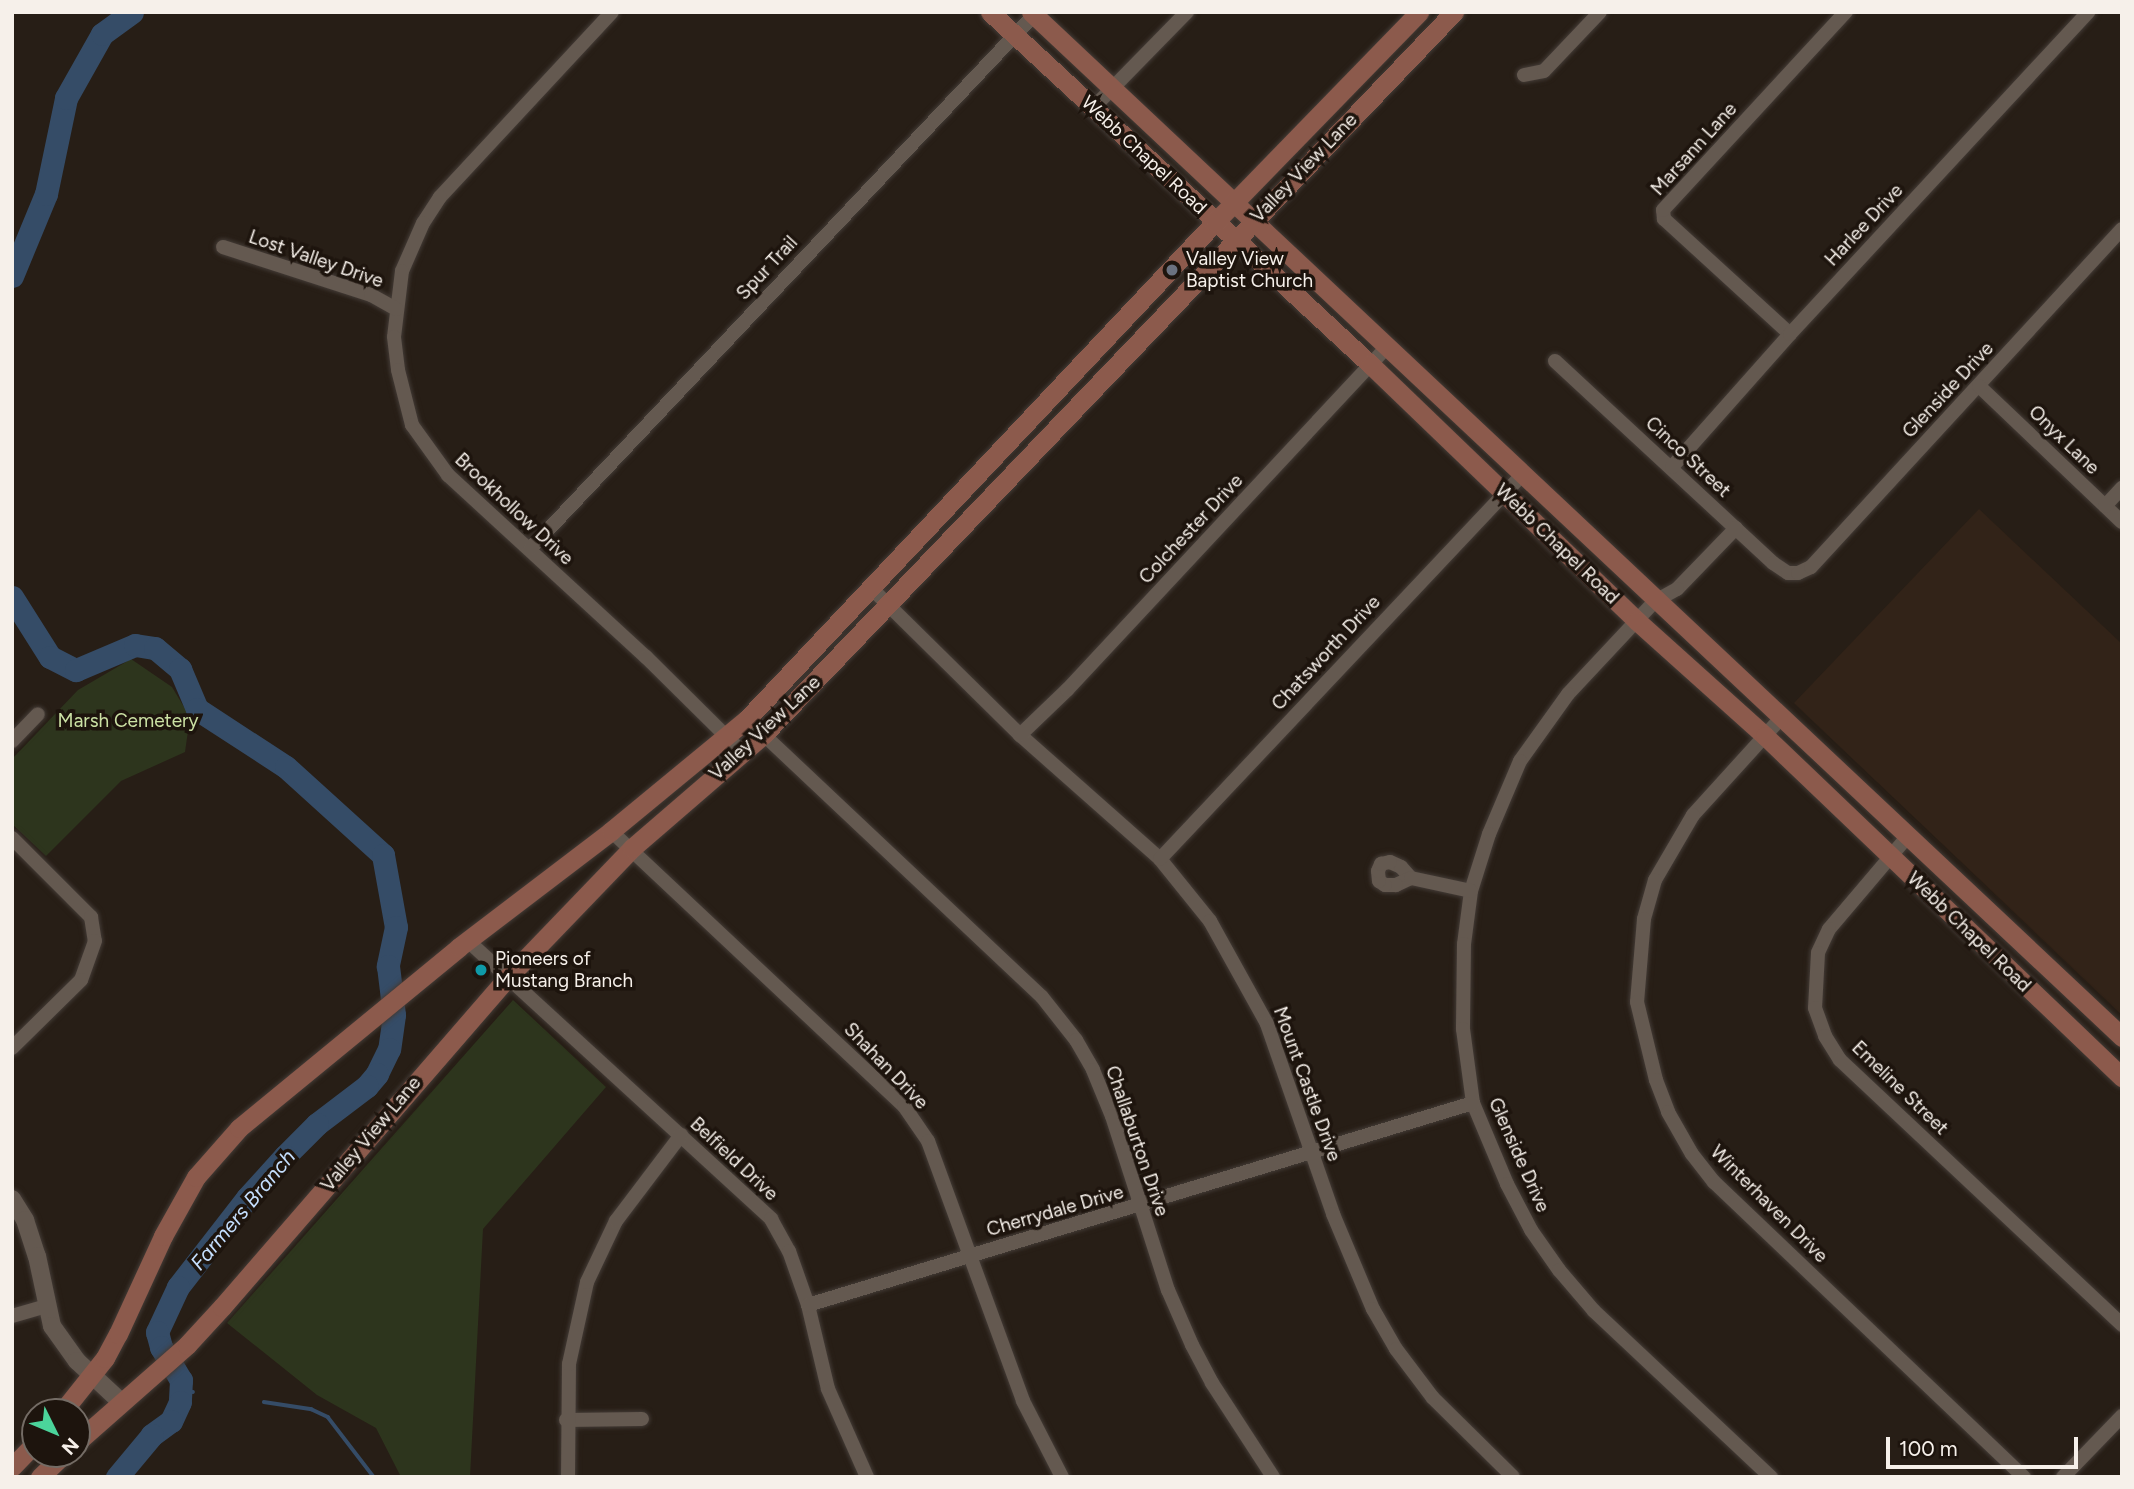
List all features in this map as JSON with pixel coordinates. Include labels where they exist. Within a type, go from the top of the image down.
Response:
[{"type":"main road","name":"Webb Chapel Road","points":[[990,12],[1371,365],[1637,621],[1765,736],[2122,1077]]},
{"type":"main road","name":"Valley View Lane","points":[[73,1398],[105,1358],[132,1308],[163,1236],[196,1177],[256,1112],[467,940],[611,831],[747,719],[1215,222],[1419,12]]},
{"type":"main road","name":"Valley View Lane","points":[[91,1429],[187,1345],[508,977],[632,848],[764,734],[1454,12]]},
{"type":"main road","name":"Webb Chapel Road","points":[[1033,13],[1655,601],[2122,1037]]},
{"type":"main road","points":[[1387,46],[1405,63]]},
{"type":"main road","points":[[1945,909],[1964,889]]},
{"type":"street","name":"Brookhollow Drive","points":[[612,12],[440,197],[409,251],[402,271],[394,337],[398,370],[412,425],[420,440],[448,475],[646,657],[742,752]]},
{"type":"street","points":[[1094,107],[1187,12]]},
{"type":"street","points":[[1524,75],[1544,71],[1600,12]]},
{"type":"street","name":"Marsann Lane","points":[[1790,334],[1664,219],[1662,210],[1846,12]]},
{"type":"street","name":"Harlee Drive","points":[[1672,467],[1790,334],[2088,12]]},
{"type":"street","name":"Spur Trail","points":[[530,550],[1033,13]]},
{"type":"street","name":"Glenside Drive","points":[[1798,573],[1811,566],[2122,229]]},
{"type":"street","name":"Lost Valley Drive","points":[[223,247],[371,295],[396,309]]},
{"type":"street","name":"Colchester Drive","points":[[1020,735],[1067,690],[1387,347]]},
{"type":"street","name":"Cinco Street","points":[[1555,361],[1773,563],[1788,573],[1798,573]]},
{"type":"street","name":"Onyx Lane","points":[[1979,386],[2122,522]]},
{"type":"street","name":"Chatsworth Drive","points":[[1160,859],[1522,475]]},
{"type":"street","points":[[2105,506],[2122,488]]},
{"type":"street","name":"Glenside Drive","points":[[1736,528],[1677,589],[1655,601],[1568,694],[1520,761],[1489,834],[1471,891],[1462,991],[1463,1029],[1473,1103],[1507,1184],[1531,1230],[1559,1270],[1594,1311],[1771,1477]]},
{"type":"street","name":"Mount Castle Drive","points":[[870,587],[1020,735],[1160,859],[1210,921],[1267,1024],[1351,1262],[1396,1349],[1433,1398],[1513,1477]]},
{"type":"street","points":[[12,741],[38,714]]},
{"type":"street","name":"Winterhaven Drive","points":[[1781,718],[1693,815],[1655,880],[1644,919],[1637,1002],[1656,1080],[1668,1112],[1692,1154],[1714,1182],[2024,1477]]},
{"type":"street","name":"Challaburton Drive","points":[[747,719],[1012,968],[1063,1022],[1093,1070],[1112,1116],[1168,1290],[1192,1345],[1212,1383],[1273,1477]]},
{"type":"street","name":"Shahan Drive","points":[[611,831],[904,1106],[928,1141],[971,1255],[998,1339],[1023,1401],[1062,1477]]},
{"type":"street","name":"Emeline Street","points":[[1908,836],[1829,929],[1818,953],[1815,1008],[1825,1036],[1840,1060],[2122,1325]]},
{"type":"street","points":[[12,838],[92,917],[96,941],[81,980],[12,1048]]},
{"type":"street","points":[[1411,878],[1471,891]]},
{"type":"street","name":"Belfield Drive","points":[[467,940],[771,1219],[789,1251],[808,1305],[828,1389],[867,1477]]},
{"type":"street","name":"Cherrydale Drive","points":[[808,1305],[1140,1207],[1473,1103]]},
{"type":"street","points":[[568,1477],[566,1420],[569,1364],[587,1282],[616,1221],[681,1135]]},
{"type":"street","points":[[12,1199],[25,1220],[37,1256],[52,1326],[65,1349],[121,1402]]},
{"type":"street","points":[[12,1316],[46,1306]]},
{"type":"street","points":[[2063,1477],[2122,1416]]},
{"type":"street","points":[[566,1420],[642,1419]]},
{"type":"shaded area","points":[[1979,509],[2122,644],[2122,1015],[1794,703]]},
{"type":"green space","name":"Marsh Cemetery","points":[[131,659],[172,687],[190,717],[185,752],[121,781],[46,856],[12,824],[12,759],[78,690]]},
{"type":"green space","points":[[513,1000],[606,1087],[483,1229],[470,1477],[401,1477],[376,1428],[317,1395],[227,1323]]},
{"type":"waterway","name":"Farmers Branch","points":[[12,276],[46,194],[66,98],[102,34],[132,12]]},
{"type":"waterway","name":"Farmers Branch","points":[[12,597],[50,657],[76,670],[135,645],[155,648],[180,669],[197,709],[286,767],[383,855],[396,927],[388,966],[394,1015],[389,1049],[377,1074],[367,1086],[317,1124],[285,1156],[247,1198],[178,1287],[157,1332],[161,1347],[181,1380],[180,1402],[171,1421],[152,1435],[117,1477]]},
{"type":"waterway","points":[[181,1390],[193,1392]]},
{"type":"waterway","points":[[264,1402],[311,1409],[328,1417],[374,1477]]},
{"type":"place","name":"Valley View Baptist Church","points":[[1172,270]]},
{"type":"place","name":"Pioneers of Mustang Branch","points":[[481,970]]}]
